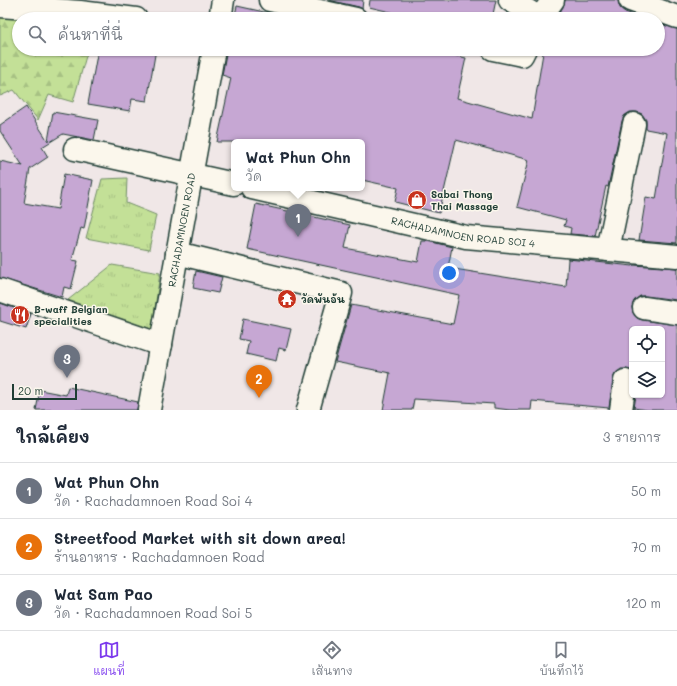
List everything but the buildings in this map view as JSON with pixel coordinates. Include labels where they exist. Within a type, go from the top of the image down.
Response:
[{"type":"street","points":[[221,12],[223,0]]},
{"type":"street","points":[[270,0],[324,12]]},
{"type":"street","points":[[510,0],[529,12]]},
{"type":"street","points":[[545,12],[553,0]]},
{"type":"street","points":[[630,0],[663,12]]},
{"type":"street","points":[[0,6],[80,12]]},
{"type":"street","points":[[665,13],[677,17]]},
{"type":"street","name":"RACHADAMNOEN ROAD","points":[[149,410],[213,56]]},
{"type":"street","points":[[608,250],[634,124]]},
{"type":"street","points":[[75,149],[231,183]]},
{"type":"street","name":"RACHADAMNOEN ROAD SOI 4","points":[[265,191],[466,237],[677,256]]},
{"type":"street","points":[[177,254],[341,292],[308,410]]},
{"type":"street","points":[[0,290],[160,345]]},
{"type":"street","points":[[644,308],[677,313]]},
{"type":"street","points":[[621,410],[625,380]]},
{"type":"green space","points":[[0,15],[12,16],[12,56],[86,56],[73,102],[49,95],[38,120],[14,90],[0,96]]},
{"type":"green space","points":[[127,178],[126,203],[156,215],[149,250],[86,238],[102,179]]},
{"type":"green space","points":[[112,265],[160,273],[152,329],[68,300]]},
{"type":"place","name":"Sabai Thong Thai Massage","points":[[417,200]]},
{"type":"place","name":"Wat Phun Ohn","points":[[298,237]]},
{"type":"place","name":"วัดพันอ้น","points":[[287,299]]},
{"type":"place","name":"B-waff Belgian specialities","points":[[20,315]]},
{"type":"place","name":"Wat Sam Pao","points":[[67,378]]},
{"type":"place","name":"Streetfood Market with sit down area!","points":[[259,398]]}]
